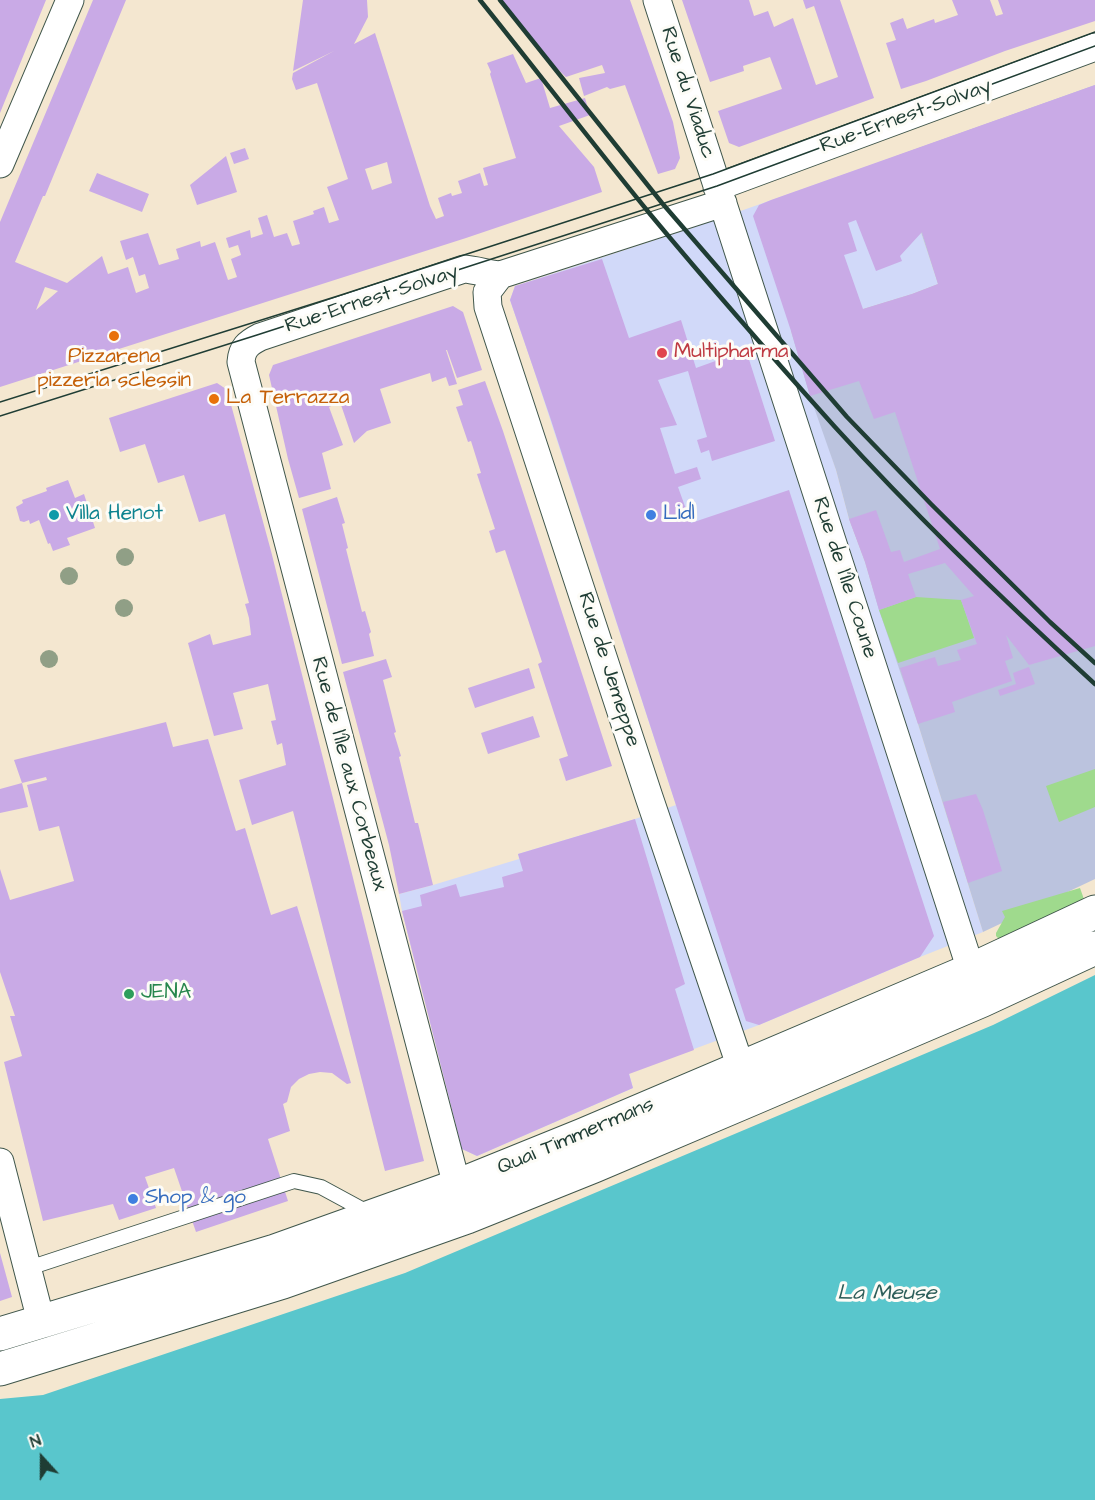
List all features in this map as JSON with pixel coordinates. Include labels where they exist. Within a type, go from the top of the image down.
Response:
[{"type":"main road","name":"Quai Timmermans","points":[[0,1334],[274,1251],[457,1186],[971,970],[1095,912]]},
{"type":"main road","name":"Quai Timmermans","points":[[0,1369],[283,1282],[467,1217],[765,1094],[983,1000],[1095,948]]},
{"type":"street","points":[[0,164],[70,0]]},
{"type":"street","name":"Rue du Viaduc","points":[[657,0],[720,195]]},
{"type":"street","name":"Rue Ernest Solvay","points":[[241,362],[241,354],[245,346],[260,337],[464,269],[500,275],[720,195],[1095,47]]},
{"type":"street","name":"Rue de l'Île Coune","points":[[720,195],[971,970]]},
{"type":"street","name":"Rue de Jemeppe","points":[[500,275],[487,292],[488,307],[645,785],[741,1068]]},
{"type":"street","name":"Rue de l'Île aux Corbeaux","points":[[241,362],[457,1186]]},
{"type":"street","points":[[0,1162],[40,1321]]},
{"type":"lane","points":[[24,1257],[38,1265],[294,1181],[321,1187],[373,1216]]},
{"type":"shaded area","points":[[1095,85],[1095,879],[983,932],[918,724],[849,519],[836,470],[810,396],[791,331],[938,284],[896,156]]},
{"type":"shaded area","points":[[896,156],[938,284],[791,331],[836,470],[849,519],[918,724],[983,932],[759,1025],[629,1073],[633,1088],[477,1156],[462,1149],[399,894],[519,859],[518,854],[676,805],[510,300],[515,286],[701,225]]},
{"type":"green space","points":[[916,597],[961,600],[974,638],[898,663],[879,610]]},
{"type":"green space","points":[[1095,769],[1095,807],[1059,822],[1046,786]]},
{"type":"green space","points":[[1080,888],[1085,902],[999,939],[996,936],[1005,917],[1002,911]]},
{"type":"water","name":"La Meuse","points":[[1095,975],[1095,1500],[0,1500],[0,1399],[43,1395],[405,1273],[993,1025]]},
{"type":"building","points":[[0,0],[46,0],[0,113]]},
{"type":"building","points":[[93,0],[126,0],[45,196],[43,196],[15,262],[67,283],[102,256],[108,274],[128,267],[136,293],[149,288],[145,274],[139,276],[133,257],[126,260],[120,241],[148,233],[159,265],[179,259],[176,249],[200,241],[201,247],[215,242],[228,280],[237,277],[231,259],[241,255],[238,245],[229,248],[226,238],[250,230],[251,238],[263,234],[258,218],[267,215],[274,237],[287,233],[292,246],[300,244],[293,221],[314,214],[313,211],[324,207],[329,223],[339,220],[327,187],[348,179],[317,83],[296,90],[292,79],[293,73],[334,51],[293,71],[303,0],[367,0],[368,17],[354,44],[375,33],[436,219],[444,216],[438,198],[451,193],[452,196],[462,193],[458,181],[480,173],[484,186],[488,185],[483,168],[516,158],[487,63],[513,54],[526,83],[541,78],[550,108],[585,98],[590,115],[559,126],[594,167],[602,192],[466,238],[0,387],[0,222]],"holes":[[[387,162],[392,183],[372,190],[365,169]],[[45,287],[58,291],[36,310]]]},
{"type":"building","points":[[501,0],[630,0],[673,122],[680,158],[675,169],[658,174],[625,85],[610,89],[607,87],[584,96],[579,78],[605,73],[602,65],[566,77],[547,59]]},
{"type":"building","points":[[682,0],[749,0],[754,16],[768,11],[774,27],[793,18],[816,85],[838,77],[814,6],[806,9],[803,0],[840,0],[874,98],[739,147],[729,143],[718,111],[782,89],[770,57],[743,66],[744,71],[710,82]]},
{"type":"building","points":[[952,0],[990,0],[996,16],[1003,14],[998,0],[1095,0],[1095,21],[901,89],[886,43],[896,40],[890,23],[903,18],[907,29],[934,19],[935,23],[958,15]]},
{"type":"building","points":[[1095,85],[1095,646],[1029,665],[1006,635],[1013,658],[1005,661],[1012,681],[952,702],[955,712],[918,724],[900,668],[935,657],[938,666],[961,660],[957,650],[977,644],[961,600],[974,596],[945,563],[908,574],[916,597],[879,610],[849,519],[876,510],[891,552],[900,550],[904,562],[940,549],[895,412],[874,419],[859,381],[810,396],[753,216],[759,205]],"holes":[[[856,220],[876,271],[902,261],[900,256],[922,232],[938,284],[863,309],[844,255],[857,251],[848,223]]]},
{"type":"building","points":[[245,148],[249,159],[234,164],[230,153]]},
{"type":"building","points":[[226,156],[237,192],[197,205],[190,185]]},
{"type":"building","points":[[97,173],[149,194],[142,212],[89,191]]},
{"type":"building","points":[[602,259],[629,338],[681,320],[696,368],[746,350],[775,441],[712,461],[709,450],[701,453],[697,440],[707,437],[688,371],[658,380],[677,425],[660,428],[675,474],[697,467],[701,479],[678,487],[691,523],[789,490],[934,936],[920,957],[759,1025],[746,1021],[510,300],[515,286]]},
{"type":"building","points":[[453,306],[463,312],[482,370],[457,378],[446,350],[457,384],[449,386],[446,377],[432,382],[430,373],[380,389],[391,423],[367,431],[354,443],[340,402],[329,407],[343,445],[322,453],[331,489],[299,498],[269,375],[273,365]]},
{"type":"building","points":[[485,381],[612,766],[566,781],[559,759],[568,756],[538,664],[542,662],[505,550],[496,553],[489,531],[495,529],[477,474],[481,473],[471,441],[468,442],[456,407],[463,405],[458,390]]},
{"type":"building","points":[[217,383],[226,389],[230,401],[271,551],[424,1161],[385,1171],[293,811],[252,825],[239,780],[286,765],[282,743],[277,745],[271,721],[276,720],[268,684],[233,693],[243,729],[214,736],[188,643],[210,634],[213,645],[251,635],[245,604],[249,603],[225,514],[199,522],[184,475],[158,483],[145,444],[120,452],[109,418]]},
{"type":"building","name":"Villa Henot","points":[[68,480],[75,498],[84,494],[95,528],[67,538],[70,545],[53,551],[39,520],[30,524],[29,520],[20,521],[16,507],[23,503],[22,500]]},
{"type":"building","points":[[337,497],[345,523],[342,524],[348,548],[346,549],[362,612],[365,611],[371,632],[369,634],[374,656],[342,664],[302,509]]},
{"type":"building","points":[[386,659],[392,677],[383,680],[396,732],[394,733],[415,823],[418,823],[433,885],[399,894],[389,845],[343,672]]},
{"type":"building","points":[[1029,667],[1035,684],[1000,696],[998,690],[1016,684],[1013,673]]},
{"type":"building","points":[[529,668],[535,688],[475,708],[468,688]]},
{"type":"building","points":[[533,716],[540,737],[488,754],[481,733]]},
{"type":"building","points":[[166,722],[173,747],[208,739],[236,831],[245,828],[271,915],[297,906],[351,1083],[347,1084],[332,1073],[320,1072],[299,1079],[291,1087],[287,1102],[283,1104],[290,1131],[268,1139],[288,1201],[196,1232],[174,1168],[145,1177],[156,1208],[119,1220],[113,1204],[43,1221],[4,1062],[22,1056],[10,1016],[15,1016],[0,972],[0,869],[10,900],[74,881],[59,826],[39,831],[27,785],[47,780],[46,777],[22,783],[14,760]]},
{"type":"building","points":[[22,783],[28,807],[0,813],[0,789]]},
{"type":"building","points":[[976,794],[1002,871],[968,883],[943,802]]},
{"type":"building","points":[[635,819],[685,984],[675,989],[694,1050],[629,1074],[633,1088],[477,1156],[462,1149],[402,911],[422,906],[420,895],[456,884],[460,897],[504,887],[502,877],[523,871],[518,854]]},
{"type":"building","points":[[0,1253],[12,1297],[0,1301]]},
{"type":"tram line","points":[[0,402],[341,295],[713,174],[1095,32]]},
{"type":"tram line","points":[[0,416],[717,186],[1095,46]]},
{"type":"railway","points":[[480,0],[650,214],[835,427],[962,558],[1095,684]]},
{"type":"railway","points":[[500,0],[662,203],[847,417],[931,504],[1050,622],[1095,663]]},
{"type":"place","name":"Pizzarena pizzeria sclessin","points":[[114,336]]},
{"type":"place","name":"Multipharma","points":[[662,353]]},
{"type":"place","name":"La Terrazza","points":[[214,399]]},
{"type":"place","name":"Villa Henot","points":[[54,515]]},
{"type":"place","name":"Lidl","points":[[651,515]]},
{"type":"place","name":"JENA","points":[[129,994]]},
{"type":"place","name":"Shop & go","points":[[133,1199]]}]
